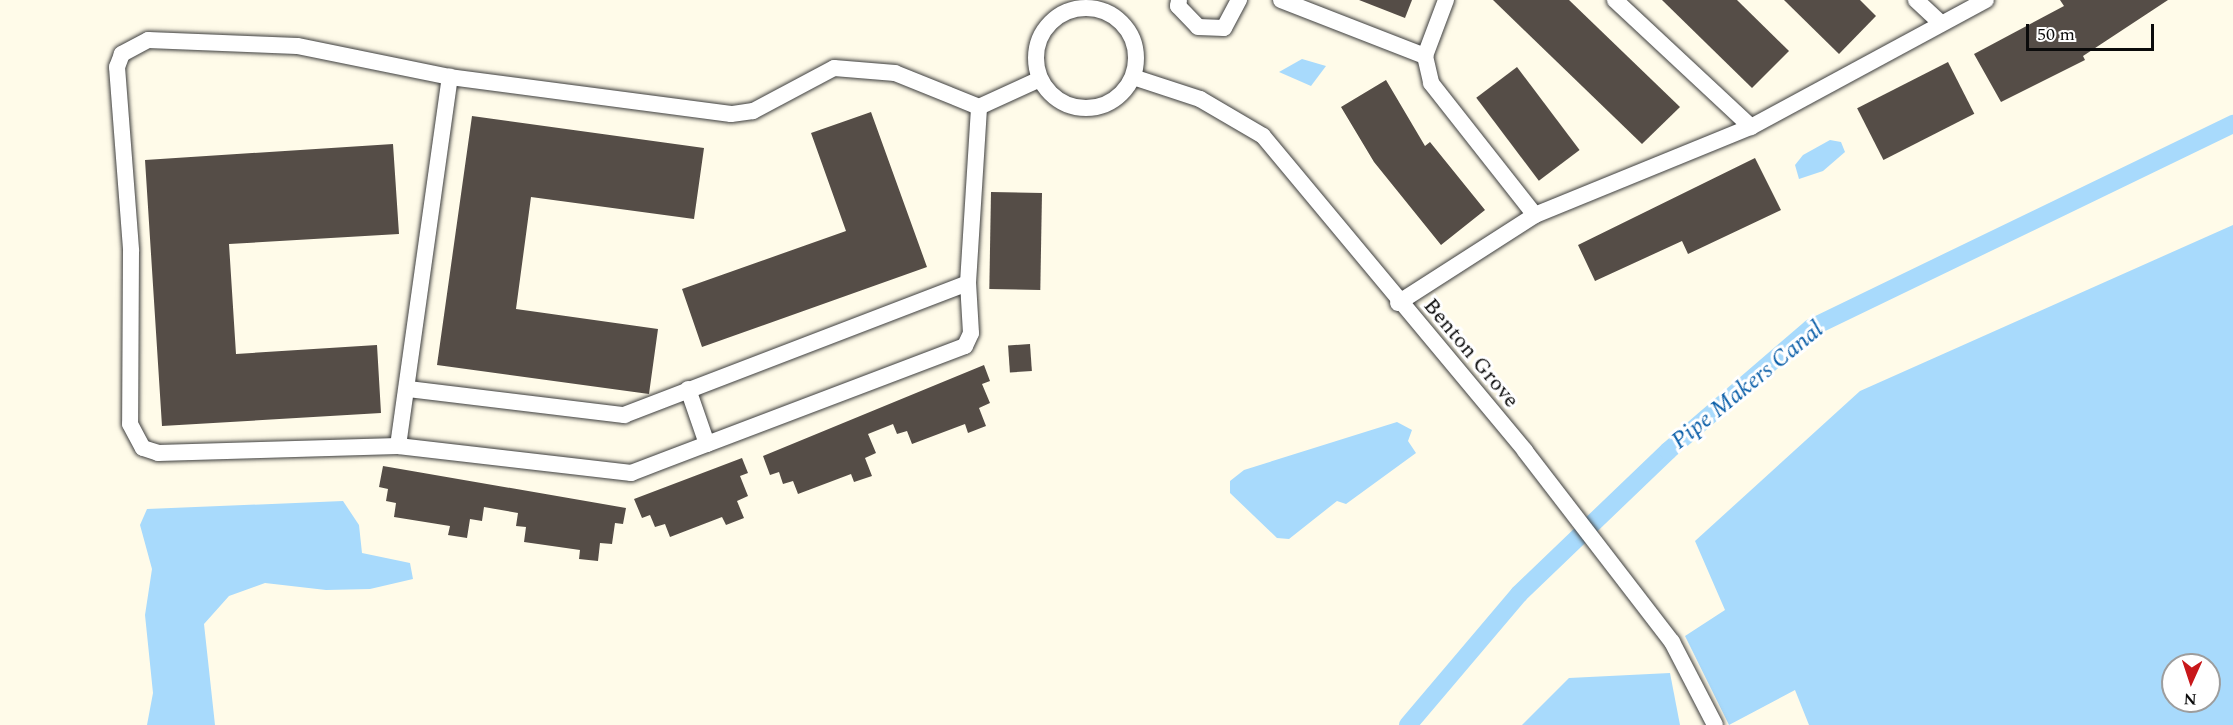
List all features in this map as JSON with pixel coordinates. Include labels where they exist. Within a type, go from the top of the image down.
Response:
[{"type":"street","points":[[1179,0],[1178,6],[1198,27],[1224,28],[1239,0]]},
{"type":"street","points":[[1281,0],[1425,56]]},
{"type":"street","points":[[1446,0],[1425,56],[1431,83],[1535,215]]},
{"type":"street","points":[[1615,0],[1751,127]]},
{"type":"street","points":[[1916,0],[1941,23]]},
{"type":"street","points":[[1398,303],[1535,215],[1751,127],[1986,0]]},
{"type":"street","points":[[1065,5],[1093,8],[1116,17],[1134,44],[1133,77],[1111,102],[1087,108],[1062,103],[1040,79],[1035,63],[1042,31],[1065,5]]},
{"type":"street","points":[[979,107],[968,283],[970,333],[965,346],[631,473],[398,446],[158,453],[143,448],[130,424],[131,251],[117,67],[122,54],[148,40],[297,46],[450,77],[731,114],[753,111],[834,68],[895,73],[979,107],[1040,79]]},
{"type":"street","points":[[398,446],[408,388],[450,77]]},
{"type":"street","name":"Benton Grove","points":[[1133,77],[1200,99],[1263,135],[1398,303],[1555,490],[1672,642],[1715,725]]},
{"type":"street","points":[[408,388],[624,415],[968,283]]},
{"type":"street","points":[[688,389],[708,444]]},
{"type":"water","points":[[1302,59],[1326,66],[1311,86],[1279,72]]},
{"type":"water","points":[[1830,140],[1841,142],[1845,152],[1823,171],[1799,179],[1795,165],[1803,155]]},
{"type":"water","points":[[2233,225],[2233,725],[1809,725],[1795,690],[1729,725],[1685,636],[1725,610],[1695,541],[1860,391]]},
{"type":"water","points":[[1397,422],[1412,430],[1408,441],[1416,453],[1346,504],[1337,501],[1289,539],[1277,538],[1230,493],[1230,481],[1244,470]]},
{"type":"water","points":[[343,501],[359,525],[362,553],[410,563],[413,579],[370,589],[326,590],[265,583],[229,596],[204,624],[215,725],[147,725],[153,693],[145,615],[152,569],[140,525],[147,509]]},
{"type":"water","points":[[1670,673],[1680,725],[1522,725],[1569,678]]},
{"type":"building","points":[[1359,0],[1412,0],[1405,18]]},
{"type":"building","points":[[1493,0],[1569,0],[1680,107],[1642,144]]},
{"type":"building","points":[[1662,0],[1737,0],[1789,51],[1752,88]]},
{"type":"building","points":[[1784,0],[1860,0],[1876,16],[1839,54]]},
{"type":"building","points":[[2060,0],[2168,0],[2083,56],[2085,60],[2001,102],[1974,54],[2064,6]]},
{"type":"building","points":[[1948,62],[1974,114],[1883,160],[1857,108]]},
{"type":"building","points":[[1517,67],[1580,150],[1539,181],[1476,98]]},
{"type":"building","points":[[1386,80],[1425,146],[1430,142],[1485,210],[1441,245],[1374,162],[1341,107]]},
{"type":"building","points":[[871,112],[927,267],[702,347],[682,289],[846,231],[811,133]]},
{"type":"building","points":[[472,116],[704,148],[694,219],[531,197],[516,309],[658,329],[649,394],[437,365]]},
{"type":"building","points":[[393,144],[399,234],[229,244],[236,354],[377,345],[381,413],[162,426],[145,160]]},
{"type":"building","points":[[1755,158],[1781,210],[1688,254],[1682,241],[1595,281],[1578,245]]},
{"type":"building","points":[[991,192],[1042,193],[1040,290],[989,289]]},
{"type":"building","points":[[1030,344],[1032,371],[1010,372],[1008,346]]},
{"type":"building","points":[[984,365],[990,381],[982,384],[990,403],[979,408],[986,426],[968,433],[965,424],[912,444],[907,431],[897,434],[893,424],[868,434],[876,453],[865,458],[872,476],[854,482],[851,474],[798,494],[793,481],[783,484],[779,472],[770,475],[763,456]]},
{"type":"building","points":[[742,458],[748,473],[740,476],[748,496],[737,501],[744,518],[726,525],[722,517],[670,537],[665,524],[655,527],[650,515],[642,518],[634,499]]},
{"type":"building","points":[[383,466],[626,508],[623,524],[615,523],[612,544],[600,543],[598,561],[579,559],[580,550],[524,542],[526,527],[516,526],[518,513],[484,507],[482,521],[470,519],[467,538],[448,535],[450,526],[394,517],[396,503],[386,501],[388,489],[379,487]]},
{"type":"waterway","name":"Pipe Makers Canal","points":[[1408,725],[1519,594],[1668,451],[1811,328],[2233,124]]}]
